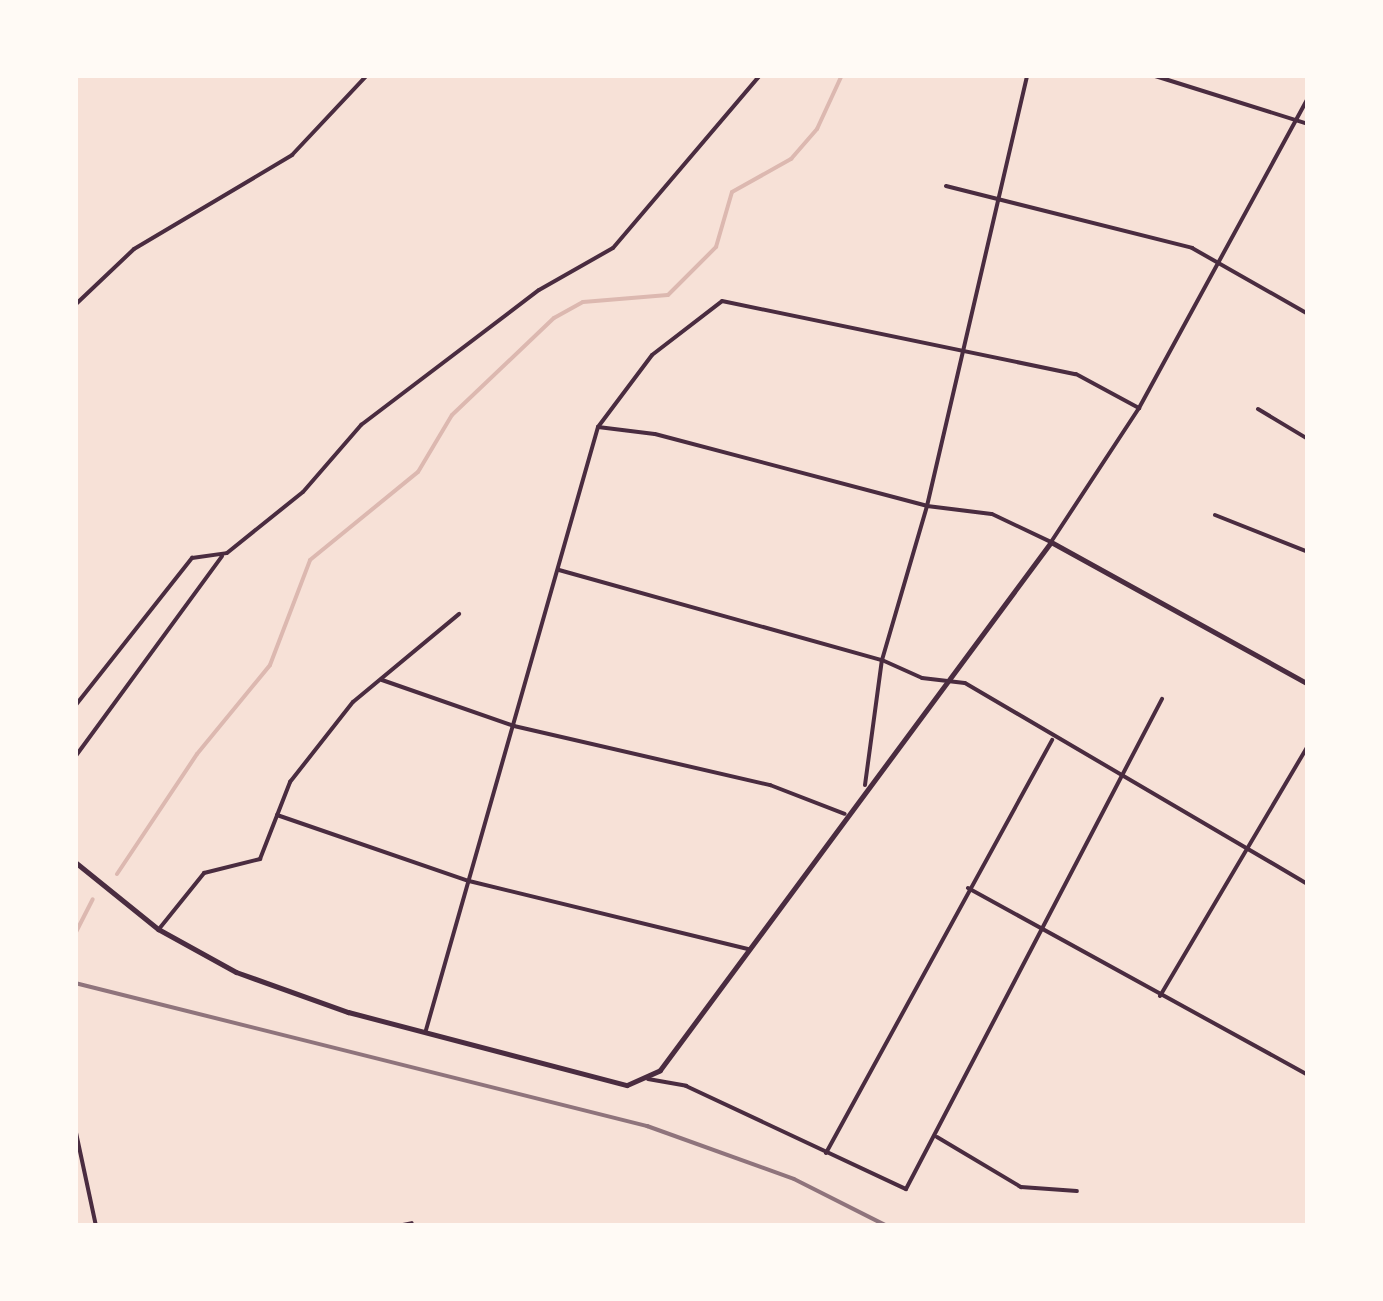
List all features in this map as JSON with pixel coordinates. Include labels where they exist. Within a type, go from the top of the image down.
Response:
[{"type":"street","points":[[75,305],[134,249],[292,155],[367,75]]},
{"type":"street","points":[[75,757],[222,556],[293,501],[361,425],[538,290],[613,248],[760,75]]},
{"type":"street","points":[[866,785],[882,660],[927,506],[965,354],[1027,75]]},
{"type":"street","points":[[1152,75],[1308,124]]},
{"type":"street","points":[[648,1079],[750,949],[866,785],[1051,542],[1138,408],[1308,98]]},
{"type":"street","points":[[946,186],[998,203],[1180,244],[1220,262],[1308,314]]},
{"type":"street","points":[[426,1030],[598,426],[652,354],[716,302],[784,310],[965,354],[1089,378],[1138,408]]},
{"type":"street","points":[[1258,410],[1308,439]]},
{"type":"street","points":[[598,426],[656,434],[927,506],[992,514],[1051,542],[1308,684]]},
{"type":"street","points":[[1215,515],[1308,552]]},
{"type":"street","points":[[75,706],[192,558],[222,556]]},
{"type":"street","points":[[559,570],[882,660],[922,678],[965,683],[1124,782],[1308,884]]},
{"type":"street","points":[[158,929],[204,873],[260,859],[290,782],[358,696],[459,614]]},
{"type":"street","points":[[382,680],[514,726],[770,785],[845,814]]},
{"type":"street","points":[[75,862],[158,929],[236,972],[348,1012],[426,1030],[613,1084],[648,1079],[686,1086],[906,1189],[938,1137],[1124,782],[1162,699]]},
{"type":"street","points":[[826,1153],[1052,739]]},
{"type":"street","points":[[1160,996],[1308,746]]},
{"type":"street","points":[[277,814],[469,881],[750,949]]},
{"type":"street","points":[[968,888],[1308,1075]]},
{"type":"street","points":[[75,1128],[96,1226]]},
{"type":"street","points":[[938,1137],[1021,1187],[1078,1191]]},
{"type":"street","points":[[398,1226],[412,1223]]},
{"type":"waterway","points":[[117,874],[197,754],[270,665],[310,560],[418,472],[452,415],[554,318],[583,302],[668,295],[716,247],[732,192],[791,159],[817,129],[842,75]]},
{"type":"waterway","points":[[75,934],[93,899]]},
{"type":"railway","points":[[75,983],[647,1126],[794,1179],[887,1226]]}]
